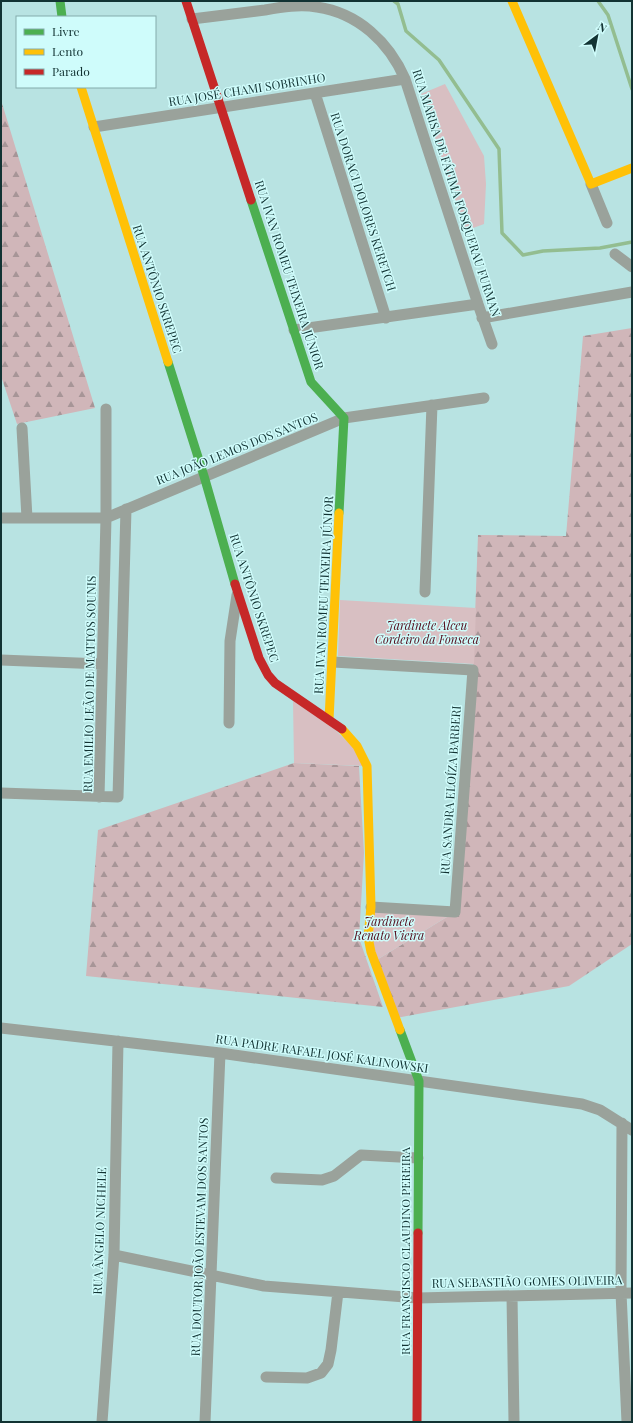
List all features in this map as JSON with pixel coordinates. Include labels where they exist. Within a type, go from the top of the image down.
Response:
[{"type":"street","points":[[60,1],[62,16]]},
{"type":"street","name":"RUA IVAN ROMEU TEIXEIRA JÚNIOR","points":[[186,1],[311,382],[344,418],[329,720]]},
{"type":"street","points":[[512,1],[591,184],[606,223]]},
{"type":"street","name":"RUA MARISA DE FÁTIMA FOSQUERAU FURMAN","points":[[192,19],[296,6],[316,6],[335,11],[354,19],[371,31],[389,50],[399,64],[405,79],[482,318],[492,344]]},
{"type":"street","name":"RUA JOSÉ CHAMI SOBRINHO","points":[[94,128],[405,79]]},
{"type":"street","name":"RUA ANTÔNIO SKREPEC","points":[[81,88],[204,476],[237,592],[259,658],[268,675],[283,690],[344,730],[363,756],[367,766],[371,907],[368,937],[371,952],[419,1081]]},
{"type":"street","name":"RUA DORACI DOLORES KERETCH","points":[[315,93],[386,318]]},
{"type":"street","points":[[591,184],[632,168]]},
{"type":"street","points":[[615,254],[632,268]]},
{"type":"street","points":[[482,318],[632,292]]},
{"type":"street","points":[[294,330],[478,304]]},
{"type":"street","name":"RUA JOÃO LEMOS DOS SANTOS","points":[[1,518],[106,518],[344,418],[484,398]]},
{"type":"street","points":[[425,592],[432,405]]},
{"type":"street","name":"RUA EMILIO LEÃO DE MATTOS SOUNIS","points":[[106,409],[106,518],[99,797],[118,797],[126,509]]},
{"type":"street","points":[[22,428],[27,518]]},
{"type":"street","points":[[228,723],[230,641],[237,592]]},
{"type":"street","points":[[104,607],[123,607]]},
{"type":"street","points":[[1,660],[102,664]]},
{"type":"street","name":"RUA SANDRA ELOÍZA BARBERI","points":[[333,662],[473,670],[456,912],[371,907]]},
{"type":"street","points":[[1,793],[99,797]]},
{"type":"street","name":"RUA PADRE RAFAEL JOSÉ KALINOWSKI","points":[[1,1028],[220,1053],[582,1104],[600,1110],[632,1130]]},
{"type":"street","name":"RUA ÂNGELO NICHELE","points":[[102,1422],[114,1255],[118,1041]]},
{"type":"street","name":"RUA DOUTOR JOÃO ESTEVAM DOS SANTOS","points":[[205,1422],[220,1053]]},
{"type":"street","name":"RUA FRANCISCO CLAUDINO PEREIRA","points":[[417,1422],[419,1081]]},
{"type":"street","points":[[622,1123],[627,1293],[627,1422]]},
{"type":"street","points":[[276,1178],[322,1180],[334,1176],[362,1155],[418,1158]]},
{"type":"street","name":"RUA SEBASTIÃO GOMES OLIVEIRA","points":[[114,1255],[264,1286],[418,1298],[627,1293]]},
{"type":"street","points":[[266,1377],[307,1378],[321,1373],[328,1364],[331,1350],[338,1292]]},
{"type":"street","points":[[512,1296],[514,1422]]},
{"type":"green space","points":[[445,84],[484,156],[486,184],[484,224],[465,231],[421,94]]},
{"type":"green space","points":[[1,100],[95,408],[17,424],[1,376]]},
{"type":"green space","points":[[632,328],[632,944],[569,986],[396,1018],[375,961],[455,912],[473,670],[478,535],[566,536],[583,336]]},
{"type":"green space","name":"Jardinete Alceu Cordeiro da Fonseca","points":[[340,600],[476,608],[474,664],[338,656]]},
{"type":"green space","points":[[293,701],[331,726],[361,755],[365,766],[294,763]]},
{"type":"green space","points":[[294,763],[359,766],[364,853],[359,938],[383,1007],[86,976],[98,830]]},
{"type":"green space","name":"Jardinete Renato Vieira","points":[[371,907],[455,912],[375,961]]},
{"type":"waterway","points":[[394,1],[398,4],[406,31],[439,60],[499,149],[502,233],[523,255],[543,251],[600,248],[632,242]]},
{"type":"waterway","points":[[598,1],[608,15],[632,89]]},
{"type":"traffic: fast","points":[[60,1],[62,16]]},
{"type":"traffic: fast","points":[[251,200],[311,382],[344,418],[339,513]]},
{"type":"traffic: fast","points":[[168,362],[204,476],[235,584]]},
{"type":"traffic: fast","points":[[400,1030],[419,1081],[418,1233]]},
{"type":"traffic: slow","points":[[512,1],[591,184],[632,168]]},
{"type":"traffic: slow","points":[[81,88],[168,362]]},
{"type":"traffic: slow","points":[[329,720],[339,513]]},
{"type":"traffic: slow","points":[[342,729],[357,746],[367,766],[371,907],[368,937],[371,952],[400,1030]]},
{"type":"traffic: jam","points":[[186,1],[251,200]]},
{"type":"traffic: jam","points":[[235,584],[259,658],[268,675],[275,683],[342,729]]},
{"type":"traffic: jam","points":[[417,1422],[418,1233]]}]
